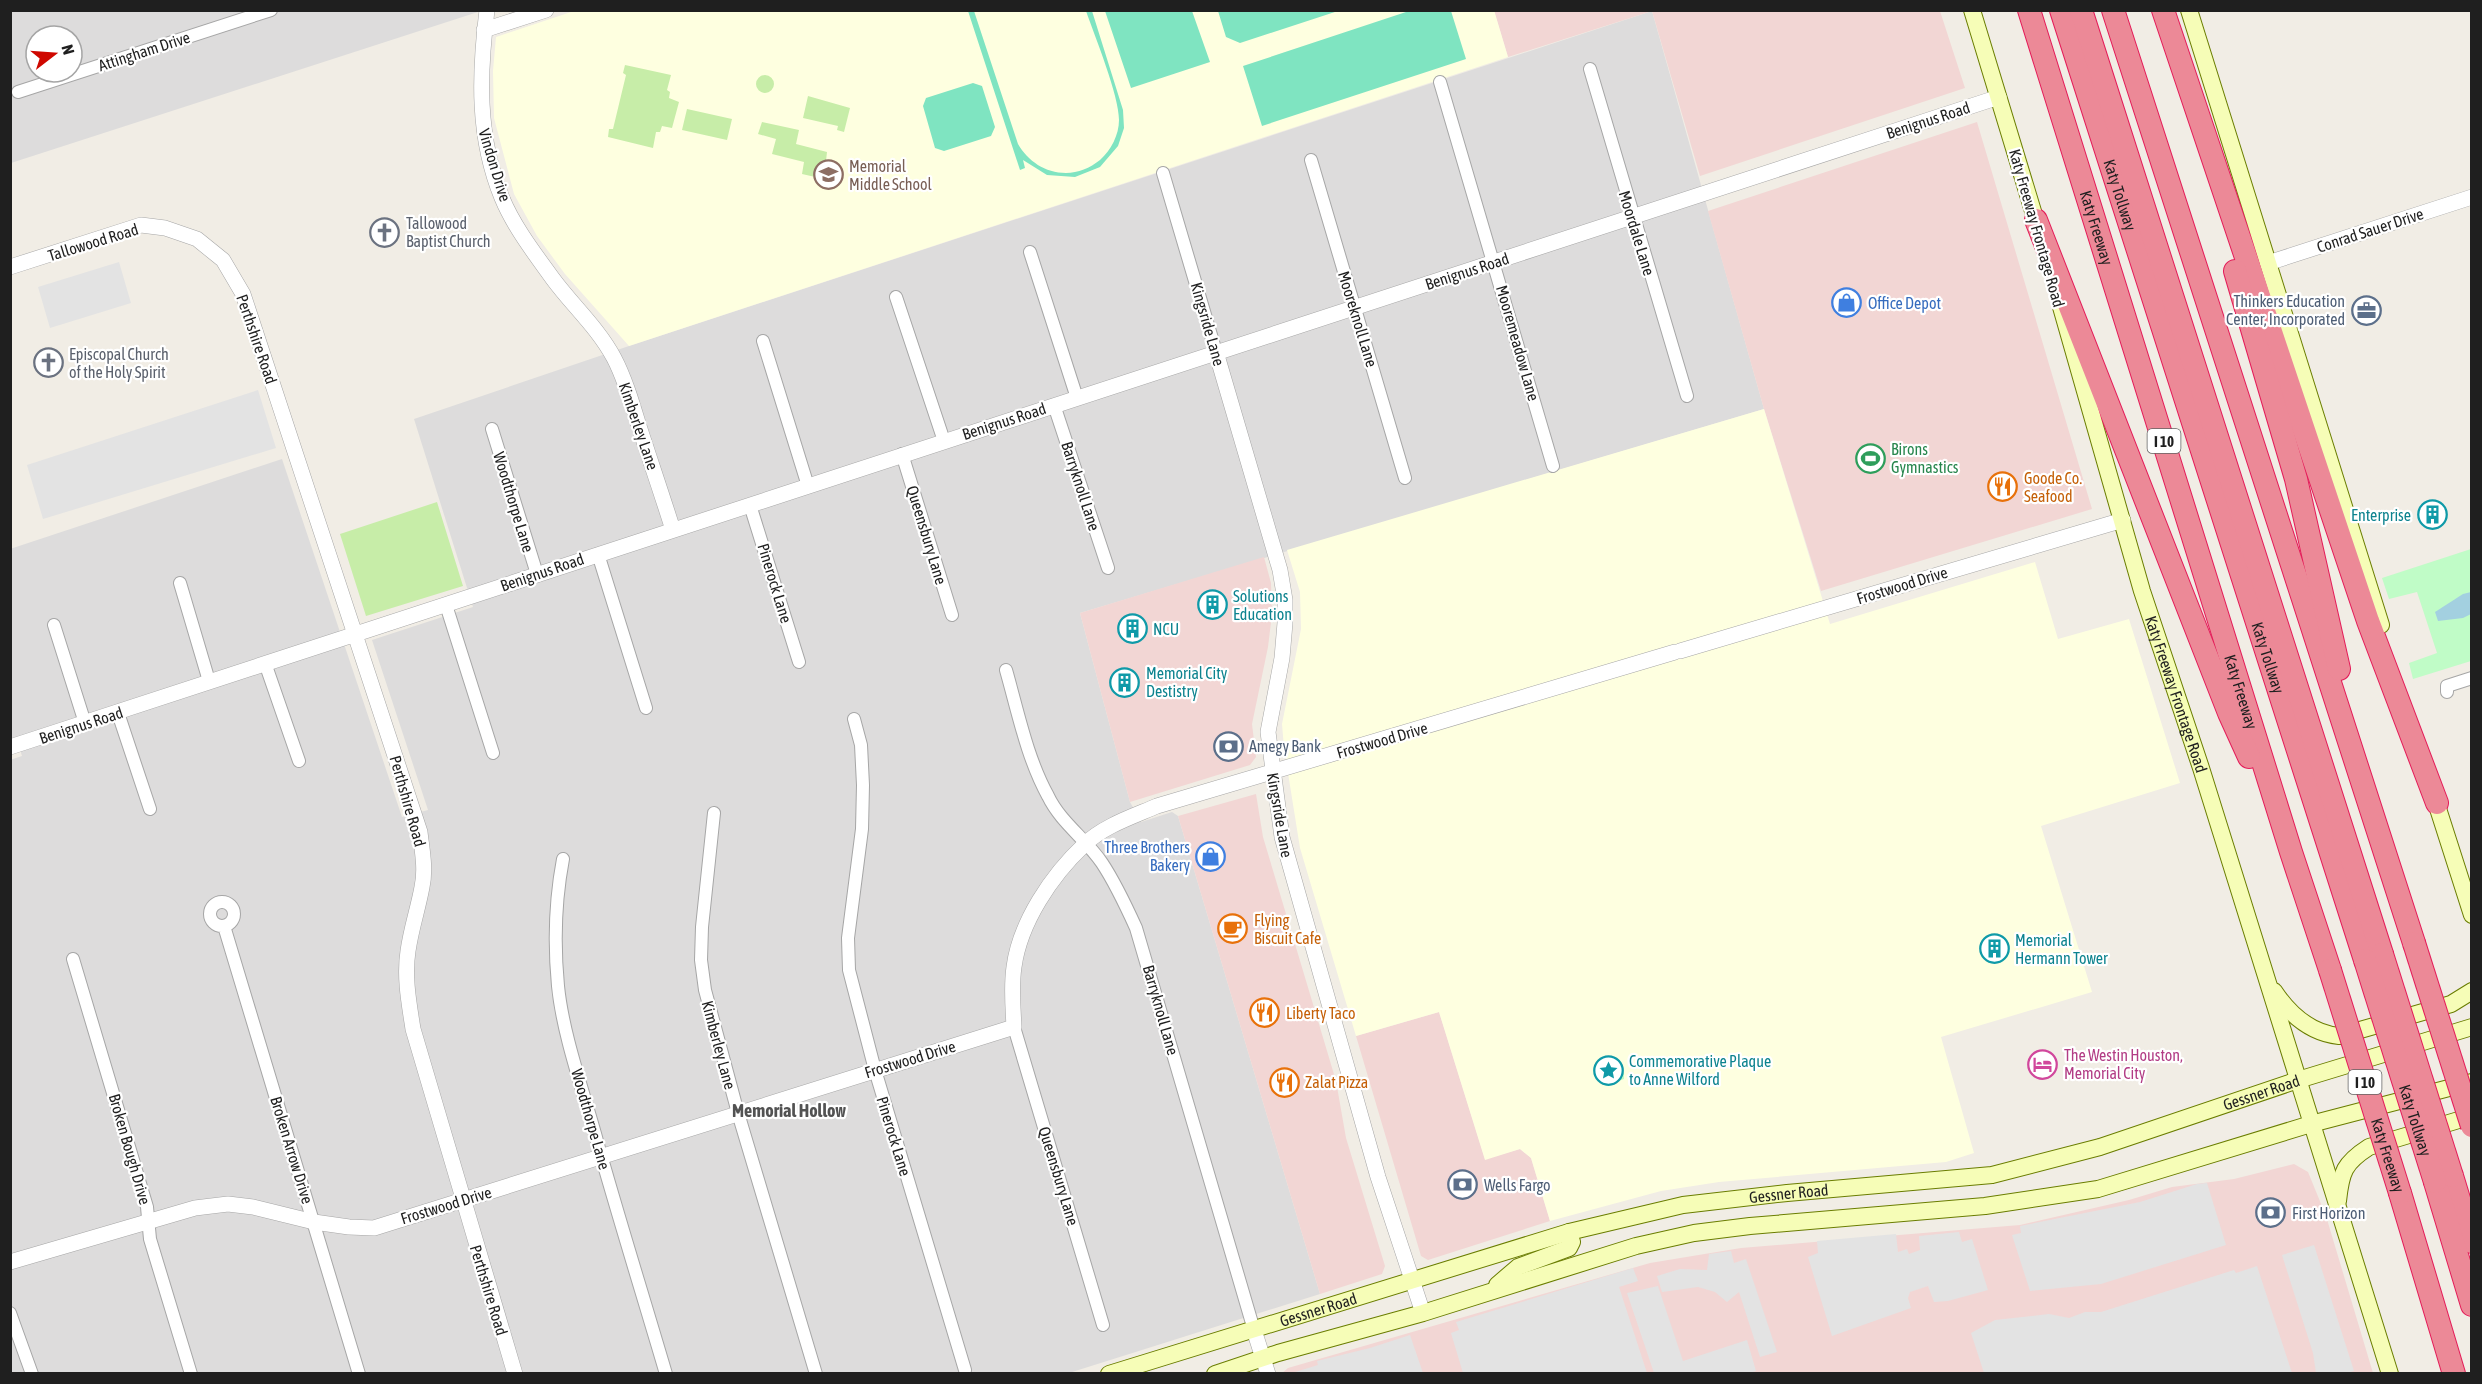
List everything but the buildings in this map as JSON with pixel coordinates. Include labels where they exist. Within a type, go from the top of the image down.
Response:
[{"type":"highway","name":"Katy Tollway","points":[[2061,10],[2373,957]]},
{"type":"highway","name":"Katy Tollway","points":[[2081,10],[2443,1179],[2472,1305]]},
{"type":"highway","points":[[2113,10],[2472,1126]]},
{"type":"highway","points":[[2122,10],[2139,94]]},
{"type":"highway","points":[[2157,10],[2290,458],[2373,816]]},
{"type":"highway","points":[[2163,10],[2368,621],[2437,803]]},
{"type":"highway","name":"Katy Freeway","points":[[2031,17],[2291,852],[2400,1193],[2454,1374]]},
{"type":"highway","points":[[2036,220],[2229,713],[2291,852]]},
{"type":"highway","name":"Katy Tollway","points":[[2443,1179],[2472,1242]]},
{"type":"main road","name":"Katy Freeway Frontage Road","points":[[1972,10],[2036,220],[2142,591],[2201,768],[2390,1374]]},
{"type":"main road","points":[[2189,10],[2472,915]]},
{"type":"main road","points":[[2265,977],[2282,1003],[2305,1025],[2326,1035],[2339,1036],[2451,1004],[2472,991]]},
{"type":"main road","name":"Gessner Road","points":[[1109,1374],[1569,1232],[1683,1205],[1787,1192],[1992,1175],[2100,1147],[2298,1080],[2472,1027]]},
{"type":"main road","name":"Gessner Road","points":[[1215,1374],[1265,1366],[1422,1313],[1636,1246],[1694,1233],[1793,1221],[1985,1206],[2098,1189],[2312,1124],[2472,1082]]},
{"type":"main road","points":[[2337,1207],[2341,1175],[2349,1162],[2358,1154],[2369,1147],[2472,1116]]},
{"type":"main road","points":[[1489,1292],[1518,1267],[1569,1248],[1572,1242],[1569,1232]]},
{"type":"street","name":"Attingham Drive","points":[[18,92],[271,10]]},
{"type":"street","name":"Vindon Drive","points":[[487,10],[480,71],[482,120],[502,199],[527,243],[555,282],[595,327]]},
{"type":"street","points":[[484,30],[546,10]]},
{"type":"street","name":"Moordale Lane","points":[[1590,69],[1632,218],[1687,396]]},
{"type":"street","name":"Mooremeadow Lane","points":[[1440,82],[1553,466]]},
{"type":"street","name":"Benignus Road","points":[[10,747],[1998,97]]},
{"type":"street","name":"Mooreknoll Lane","points":[[1311,160],[1405,478]]},
{"type":"street","name":"Kingsride Lane","points":[[1163,173],[1280,570],[1285,600],[1282,658],[1268,732],[1282,837],[1348,1064],[1378,1177],[1422,1313]]},
{"type":"street","name":"Conrad Sauer Drive","points":[[2268,263],[2472,197]]},
{"type":"street","name":"Tallowood Road","points":[[10,267],[141,225],[165,228],[197,239],[209,248]]},
{"type":"street","name":"Perthshire Road","points":[[209,248],[223,260],[243,294],[420,832],[424,860],[423,887],[414,915],[407,953],[407,992],[413,1029],[515,1374]]},
{"type":"street","points":[[1030,252],[1077,398]]},
{"type":"street","points":[[896,297],[944,441]]},
{"type":"street","name":"Kimberley Lane","points":[[595,327],[614,358],[627,388],[673,530]]},
{"type":"street","points":[[763,342],[808,486]]},
{"type":"street","name":"Barryknoll Lane","points":[[1054,405],[1108,568]]},
{"type":"street","name":"Woodthorpe Lane","points":[[492,429],[537,574]]},
{"type":"street","name":"Queensbury Lane","points":[[902,454],[952,615]]},
{"type":"street","name":"Pinerock Lane","points":[[750,505],[800,662]]},
{"type":"street","name":"Frostwood Drive","points":[[10,1263],[195,1208],[228,1204],[254,1207],[314,1222],[374,1228],[1014,1027],[1014,966],[1033,911],[1048,885],[1085,844],[1112,827],[1157,806],[2123,520]]},
{"type":"street","points":[[598,554],[646,708]]},
{"type":"street","points":[[180,583],[209,681]]},
{"type":"street","points":[[446,605],[493,753]]},
{"type":"street","points":[[54,625],[86,723]]},
{"type":"street","points":[[265,663],[299,762]]},
{"type":"street","name":"Barryknoll Lane","points":[[1006,670],[1032,759],[1047,796],[1064,823],[1101,862],[1120,892],[1136,928],[1265,1366]]},
{"type":"street","points":[[2447,692],[2447,686],[2472,678]]},
{"type":"street","points":[[118,713],[150,809]]},
{"type":"street","name":"Pinerock Lane","points":[[854,719],[861,745],[863,785],[861,829],[848,938],[849,970],[875,1070],[965,1370]]},
{"type":"street","name":"Kimberley Lane","points":[[714,813],[700,960],[705,990],[738,1113],[816,1374]]},
{"type":"street","name":"Woodthorpe Lane","points":[[563,859],[558,887],[556,933],[558,988],[569,1042],[666,1374]]},
{"type":"street","name":"Broken Arrow Drive","points":[[224,926],[359,1374]]},
{"type":"street","name":"Broken Bough Drive","points":[[73,959],[147,1207],[150,1239],[191,1374]]},
{"type":"street","name":"Queensbury Lane","points":[[1014,1027],[1103,1324]]},
{"type":"street","points":[[10,1313],[32,1374]]},
{"type":"shaded area","points":[[11,10],[481,11],[11,163]]},
{"type":"shaded area","name":"Memorial Middle School","points":[[577,10],[1494,10],[1508,57],[629,346],[565,274],[537,236],[514,194],[494,118],[493,71],[496,37]]},
{"type":"shaded area","points":[[1494,11],[1652,11],[1508,57]]},
{"type":"shaded area","points":[[1652,11],[1764,409],[1080,613],[1130,802],[1141,822],[1172,812],[1178,816],[1320,1294],[1069,1373],[11,1373],[10,760],[22,756],[17,740],[11,742],[10,549],[282,459],[402,817],[428,810],[372,640],[473,607],[414,419],[629,346]]},
{"type":"shaded area","points":[[1652,11],[1940,11],[1965,88],[1700,176]]},
{"type":"shaded area","points":[[1977,122],[2092,509],[1821,591],[1764,409],[1708,211]]},
{"type":"shaded area","points":[[119,262],[131,303],[50,328],[38,287]]},
{"type":"shaded area","points":[[258,390],[276,448],[43,519],[27,465]]},
{"type":"shaded area","points":[[1764,409],[1830,624],[2035,562],[2058,639],[2129,619],[2180,783],[2041,826],[2092,992],[1941,1037],[1974,1153],[1946,1162],[1719,1182],[1661,1191],[1550,1221],[1531,1158],[1520,1149],[1485,1160],[1439,1012],[1356,1036],[1300,848],[1284,748],[1282,724],[1301,629],[1300,592],[1287,550]]},
{"type":"shaded area","points":[[1264,557],[1271,583],[1272,614],[1268,647],[1252,724],[1256,757],[1250,765],[1130,802],[1080,613]]},
{"type":"shaded area","points":[[1256,794],[1263,837],[1336,1081],[1346,1138],[1385,1266],[1382,1274],[1320,1294],[1178,816]]},
{"type":"shaded area","points":[[1439,1012],[1485,1159],[1520,1149],[1531,1158],[1550,1221],[1428,1260],[1421,1256],[1356,1036]]},
{"type":"shaded area","points":[[2294,1164],[2308,1172],[2326,1216],[2373,1373],[1281,1374],[1288,1368],[1650,1263],[1741,1248],[2020,1225],[2129,1200],[2172,1187],[2234,1179]]},
{"type":"shaded area","points":[[2207,1183],[2226,1245],[2101,1284],[2030,1291],[2012,1235],[2021,1233],[2020,1226],[2140,1202]]},
{"type":"shaded area","points":[[1959,1232],[1962,1242],[1972,1239],[1988,1290],[1948,1301],[1934,1302],[1928,1286],[1910,1292],[1908,1298],[1911,1308],[1832,1336],[1808,1257],[1818,1253],[1817,1241],[1896,1234],[1898,1252],[1907,1249],[1909,1254],[1920,1250],[1919,1236]]},
{"type":"shaded area","points":[[2314,1245],[2354,1371],[2316,1373],[2313,1353],[2282,1255]]},
{"type":"shaded area","points":[[1731,1251],[1734,1263],[1746,1259],[1777,1352],[1760,1357],[1739,1292],[1727,1302],[1715,1292],[1698,1287],[1662,1292],[1657,1276],[1680,1269],[1707,1270],[1709,1254]]},
{"type":"shaded area","points":[[2257,1266],[2292,1373],[1984,1373],[1971,1333],[1995,1320],[2049,1314],[2069,1318],[2085,1312],[2101,1312],[2234,1270],[2236,1273]]},
{"type":"shaded area","points":[[1633,1268],[1638,1281],[1619,1287],[1647,1373],[1463,1373],[1451,1333],[1459,1330],[1456,1322]]},
{"type":"shaded area","points":[[1658,1286],[1683,1361],[1747,1340],[1756,1371],[1747,1374],[1654,1373],[1627,1293]]},
{"type":"shaded area","points":[[1410,1335],[1423,1373],[1292,1373],[1318,1365],[1317,1361]]},
{"type":"green space","points":[[1341,10],[1240,43],[1226,37],[1218,11]]},
{"type":"green space","points":[[1412,10],[1451,11],[1466,59],[1262,126],[1243,66]]},
{"type":"green space","points":[[968,11],[974,11],[1018,144],[1038,165],[1051,171],[1066,173],[1084,169],[1100,160],[1114,142],[1119,126],[1118,109],[1111,81],[1086,11],[1092,11],[1123,110],[1124,128],[1118,146],[1100,167],[1075,177],[1047,175],[1023,160],[1025,168],[1020,170]]},
{"type":"green space","points":[[1105,11],[1192,11],[1210,62],[1131,88]]},
{"type":"green space","points":[[625,65],[671,75],[667,90],[670,92],[669,98],[679,102],[672,128],[662,126],[660,132],[656,132],[653,148],[608,137],[609,129],[613,129],[626,75],[623,73]]},
{"type":"green space","points":[[765,75],[771,78],[774,84],[771,90],[765,93],[759,90],[756,84],[759,78]]},
{"type":"green space","points":[[973,83],[982,86],[995,127],[991,136],[944,151],[935,148],[923,106],[926,98]]},
{"type":"green space","points":[[808,96],[850,108],[844,132],[837,130],[838,126],[803,118]]},
{"type":"green space","points":[[687,109],[732,119],[727,140],[682,130]]},
{"type":"green space","points":[[762,122],[799,130],[796,144],[827,152],[824,179],[802,174],[804,162],[772,154],[776,139],[758,134]]},
{"type":"green space","points":[[437,502],[463,586],[366,616],[340,534]]},
{"type":"green space","points":[[2471,549],[2471,661],[2413,679],[2409,663],[2437,653],[2417,592],[2389,599],[2382,578]]},
{"type":"green space","points":[[1619,1066],[1624,1072],[1624,1079],[1606,1086],[1598,1080],[1595,1071]]},
{"type":"water","points":[[2471,592],[2471,614],[2463,618],[2438,621],[2435,612],[2463,594]]},
{"type":"place","name":"Memorial Middle School","points":[[828,175]]},
{"type":"place","name":"Tallowood Baptist Church","points":[[385,232]]},
{"type":"place","name":"Office Depot","points":[[1847,303]]},
{"type":"place","name":"Thinkers Education Center, Incorporated","points":[[2366,310]]},
{"type":"place","name":"Episcopal Church of the Holy Spirit","points":[[48,363]]},
{"type":"place","name":"Birons Gymnastics","points":[[1870,458]]},
{"type":"place","name":"Goode Co. Seafood","points":[[2003,487]]},
{"type":"place","name":"Enterprise","points":[[2432,515]]},
{"type":"place","name":"Solutions Education","points":[[1212,605]]},
{"type":"place","name":"NCU","points":[[1132,629]]},
{"type":"place","name":"Memorial City Destistry","points":[[1125,682]]},
{"type":"place","name":"Amegy Bank","points":[[1228,746]]},
{"type":"place","name":"Three Brothers Bakery","points":[[1211,856]]},
{"type":"place","name":"Flying Biscuit Cafe","points":[[1233,929]]},
{"type":"place","name":"Memorial Hermann Tower","points":[[1994,949]]},
{"type":"place","name":"Liberty Taco","points":[[1265,1013]]},
{"type":"place","name":"The Westin Houston, Memorial City","points":[[2043,1064]]},
{"type":"place","name":"Commemorative Plaque to Anne Wilford","points":[[1608,1070]]},
{"type":"place","name":"Zalat Pizza","points":[[1284,1082]]},
{"type":"place","name":"Wells Fargo","points":[[1463,1185]]},
{"type":"place","name":"First Horizon","points":[[2271,1213]]},
{"type":"district","name":"Memorial Hollow","points":[[789,1110]]}]
